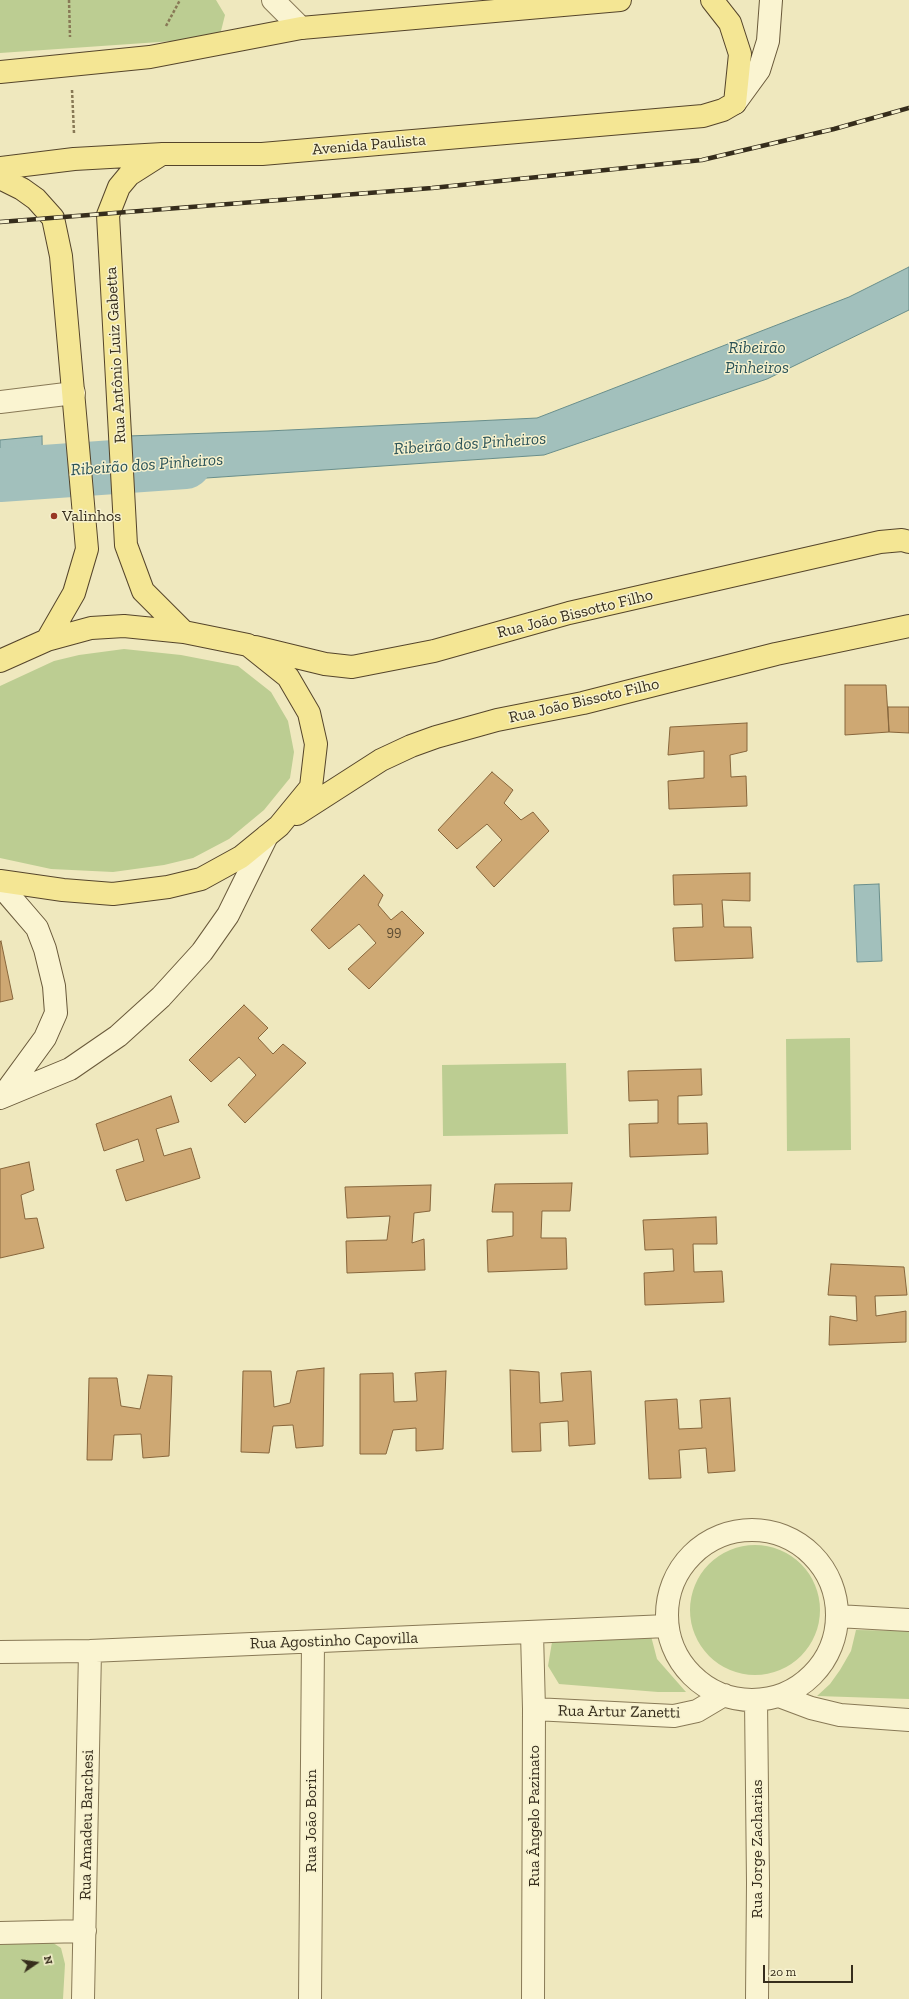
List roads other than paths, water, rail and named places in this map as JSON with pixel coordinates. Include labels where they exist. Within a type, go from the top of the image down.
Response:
[{"type":"main road","points":[[0,72],[150,57],[301,28],[620,0]]},
{"type":"main road","points":[[712,0],[730,23],[740,54],[735,103]]},
{"type":"main road","name":"Avenida Paulista","points":[[0,168],[74,159],[164,154],[262,154],[703,116],[723,110],[735,103]]},
{"type":"main road","name":"Rua Antônio Luiz Gabetta","points":[[164,154],[129,175],[119,187],[112,200],[108,215],[126,545],[143,591],[184,632]]},
{"type":"main road","points":[[0,178],[22,189],[36,199],[53,218],[61,256],[87,549],[74,592],[47,640]]},
{"type":"main road","name":"Rua João Bissotto Filho","points":[[248,645],[325,664],[352,667],[434,651],[569,613],[872,543],[907,544]]},
{"type":"main road","name":"Rua João Bissoto Filho","points":[[0,661],[47,640],[91,628],[124,626],[184,632],[248,645],[288,677],[309,713],[316,744],[311,787],[273,831]]},
{"type":"main road","name":"Rua João Bissoto Filho","points":[[0,881],[63,890],[113,894],[168,887],[201,879],[241,857],[273,831],[381,760],[411,746],[436,737],[497,720],[583,703],[776,654],[909,626]]},
{"type":"street","points":[[273,0],[301,28]]},
{"type":"street","points":[[735,103],[759,70],[768,41],[771,0]]},
{"type":"street","points":[[0,402],[74,400]]},
{"type":"street","name":"Rua João Bissoto Filho","points":[[1,1097],[70,1069],[118,1036],[161,996],[202,952],[228,915],[273,831]]},
{"type":"street","name":"Rua João Bissoto Filho","points":[[0,885],[37,928],[46,949],[54,986],[56,1013],[45,1038],[1,1097]]},
{"type":"street","points":[[742,1530],[780,1534],[797,1542],[819,1562],[828,1577],[837,1605],[837,1616],[836,1630],[826,1658],[816,1672],[792,1691],[767,1700],[735,1698],[717,1694],[692,1676],[672,1646],[667,1626],[670,1589],[677,1574],[695,1551],[713,1538],[742,1530]]},
{"type":"street","points":[[837,1616],[909,1620]]},
{"type":"street","name":"Rua Agostinho Capovilla","points":[[0,1652],[90,1651],[532,1634],[667,1626]]},
{"type":"street","name":"Rua Ângelo Pazinato","points":[[532,1634],[534,1709],[534,1999]]},
{"type":"street","name":"Rua João Borin","points":[[310,1999],[313,1642]]},
{"type":"street","name":"Rua Amadeu Barchesi","points":[[83,1999],[90,1651]]},
{"type":"street","name":"Rua Artur Zanetti","points":[[534,1709],[674,1716],[697,1711],[724,1695]]},
{"type":"street","points":[[779,1696],[811,1708],[840,1715],[909,1720]]},
{"type":"street","name":"Rua Jorge Zacharias","points":[[756,1700],[758,1875],[757,1999]]},
{"type":"street","points":[[0,1933],[85,1931]]},
{"type":"water","name":"Ribeirão Pinheiros","points":[[909,267],[909,310],[767,379],[544,455],[133,483],[128,436],[537,418],[849,297]]},
{"type":"water","points":[[42,436],[43,490],[0,493],[0,440]]},
{"type":"water","points":[[879,884],[882,961],[857,962],[854,885]]},
{"type":"waterway","name":"Ribeirão dos Pinheiros","points":[[0,475],[185,462]]},
{"type":"railway","points":[[0,222],[432,188],[702,160],[834,129],[909,108]]},
{"type":"place","name":"Valinhos","points":[[54,516]]}]
